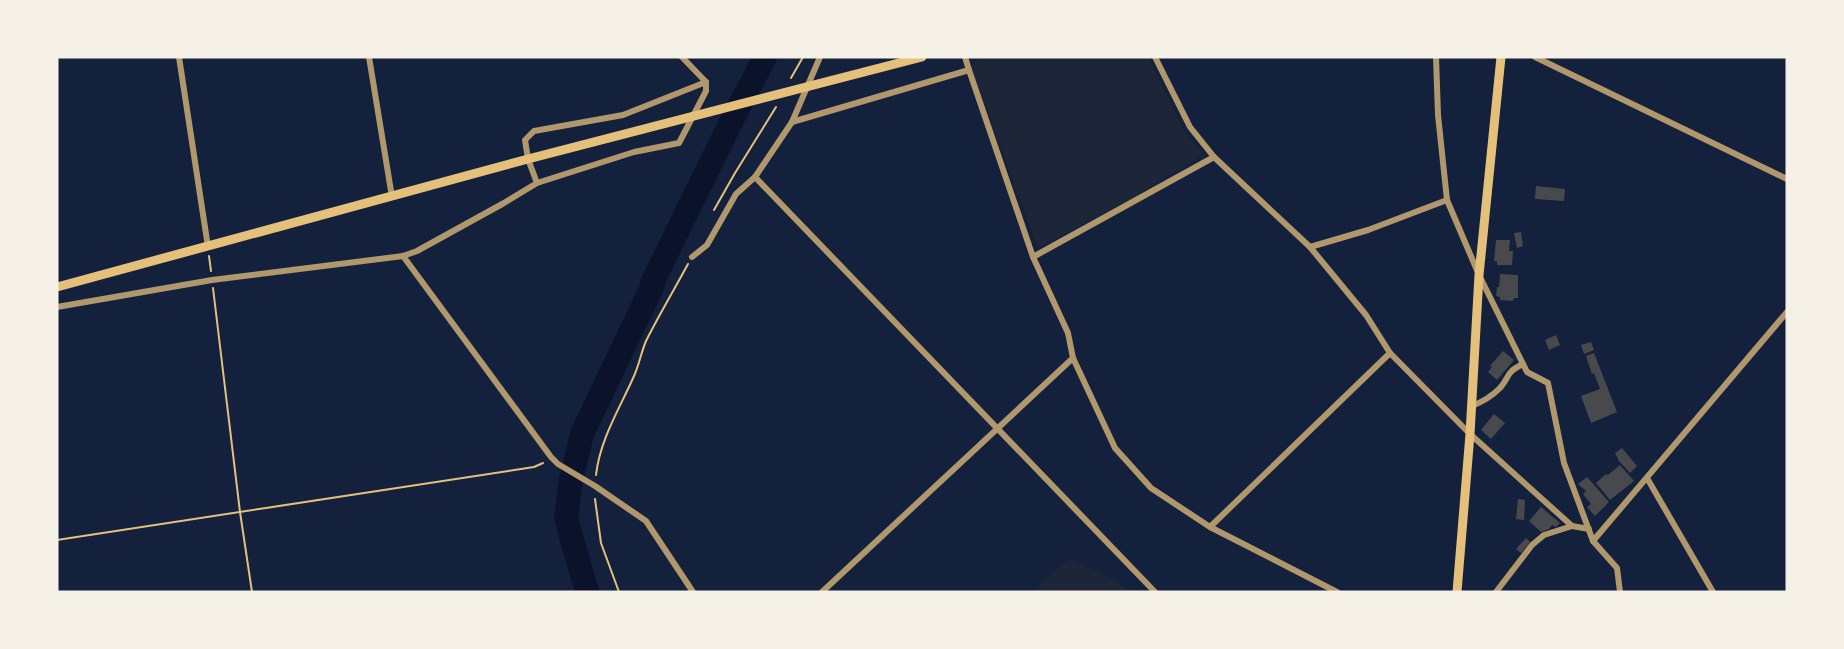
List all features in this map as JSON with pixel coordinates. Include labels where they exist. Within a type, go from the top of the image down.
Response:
[{"type":"main road","points":[[57,287],[528,159],[922,57]]},
{"type":"main road","points":[[1457,592],[1472,406],[1479,275],[1501,57]]},
{"type":"street","points":[[179,57],[208,247]]},
{"type":"street","points":[[369,57],[392,197]]},
{"type":"street","points":[[57,307],[212,280],[403,256],[427,246],[537,183],[634,152],[679,143],[706,92],[706,82],[682,57]]},
{"type":"street","points":[[692,257],[707,244],[736,194],[755,177],[792,122],[820,57]]},
{"type":"street","points":[[964,57],[1033,257],[1068,333],[1073,358],[1115,448],[1151,488],[1210,527],[1337,592]]},
{"type":"street","points":[[1155,57],[1190,127],[1214,157],[1310,247],[1366,315],[1390,353],[1470,434],[1572,526]]},
{"type":"street","points":[[1436,57],[1438,115],[1447,200],[1479,275],[1527,372],[1548,382],[1564,463],[1593,542],[1617,568],[1620,592]]},
{"type":"street","points":[[1535,57],[1787,179]]},
{"type":"street","points":[[792,122],[969,70]]},
{"type":"street","points":[[537,183],[528,159],[525,140],[534,131],[623,115],[706,82]]},
{"type":"street","points":[[1033,257],[1214,157]]},
{"type":"street","points":[[755,177],[1155,592]]},
{"type":"street","points":[[1310,247],[1368,230],[1447,200]]},
{"type":"street","points":[[403,256],[551,457],[558,464],[646,521],[693,592]]},
{"type":"street","points":[[1593,542],[1787,312]]},
{"type":"street","points":[[1210,527],[1390,353]]},
{"type":"street","points":[[822,592],[1073,358]]},
{"type":"street","points":[[1472,406],[1483,402],[1500,388],[1511,370],[1523,364]]},
{"type":"street","points":[[1647,478],[1713,592]]},
{"type":"street","points":[[1496,592],[1532,545],[1544,535],[1572,526],[1588,529]]},
{"type":"path","points":[[712,214],[803,57]]},
{"type":"path","points":[[208,247],[252,592]]},
{"type":"path","points":[[619,592],[601,543],[596,515],[597,464],[646,343],[692,257]]},
{"type":"path","points":[[57,540],[534,467],[551,457]]},
{"type":"shaded area","points":[[978,57],[1148,57],[1183,129],[1203,155],[1129,200],[1038,248],[971,67]]},
{"type":"shaded area","points":[[1069,559],[1112,578],[1131,592],[1034,592]]},
{"type":"building","points":[[1536,186],[1565,189],[1564,201],[1535,199]]},
{"type":"building","points":[[1521,232],[1523,246],[1517,248],[1514,233]]},
{"type":"building","points":[[1496,240],[1510,240],[1509,251],[1513,251],[1512,265],[1497,265],[1497,261],[1494,261]]},
{"type":"building","points":[[1500,274],[1518,275],[1518,298],[1514,298],[1513,301],[1500,300],[1500,297],[1496,296]]},
{"type":"building","points":[[1556,335],[1560,345],[1549,350],[1545,340]]},
{"type":"building","points":[[1591,342],[1594,350],[1584,354],[1581,345]]},
{"type":"building","points":[[1503,351],[1514,360],[1497,380],[1488,372],[1492,367],[1490,366]]},
{"type":"building","points":[[1594,353],[1617,412],[1591,423],[1581,396],[1600,389],[1586,356]]},
{"type":"building","points":[[1494,414],[1505,423],[1491,439],[1481,430]]},
{"type":"building","points":[[1622,448],[1637,466],[1630,473],[1615,453]]},
{"type":"building","points":[[1620,465],[1634,481],[1610,500],[1596,483]]},
{"type":"building","points":[[1587,477],[1609,502],[1595,516],[1587,507],[1591,504],[1583,494],[1586,491],[1578,484]]},
{"type":"building","points":[[1518,499],[1525,500],[1524,520],[1516,519]]},
{"type":"building","points":[[1541,507],[1560,523],[1556,527],[1552,525],[1541,532],[1529,521]]},
{"type":"building","points":[[1526,538],[1530,542],[1521,553],[1516,549]]},
{"type":"waterway","points":[[587,592],[566,518],[571,480],[582,434],[652,283],[765,57]]}]
